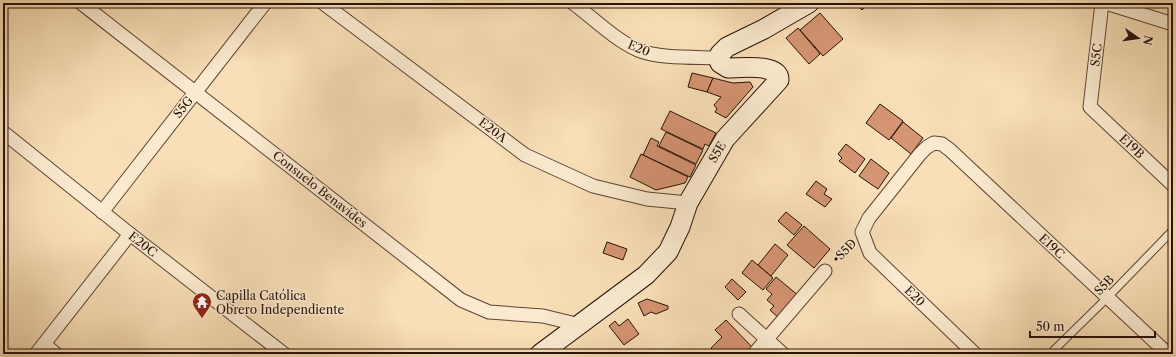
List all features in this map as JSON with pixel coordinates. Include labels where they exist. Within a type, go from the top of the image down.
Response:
[{"type":"street","name":"Consuelo Benavides","points":[[81,3],[461,300],[489,312],[542,316],[580,325]]},
{"type":"street","name":"S5G","points":[[102,212],[264,3]]},
{"type":"street","name":"E20A","points":[[323,3],[525,154],[593,186],[647,199],[688,202]]},
{"type":"street","name":"E20","points":[[572,3],[622,41],[639,50],[655,55],[718,58]]},
{"type":"street","points":[[718,58],[726,47],[764,29],[809,3]]},
{"type":"street","name":"S5C","points":[[1090,108],[1102,3]]},
{"type":"street","points":[[1106,3],[1173,24]]},
{"type":"street","name":"S5E","points":[[540,354],[646,276],[668,252],[680,227],[688,202],[725,139],[779,80],[779,77],[774,71],[767,69],[728,68],[720,63],[718,58]]},
{"type":"street","name":"E19B","points":[[1090,108],[1173,185]]},
{"type":"street","name":"E20C","points":[[3,132],[102,212],[284,354]]},
{"type":"street","name":"S5D","points":[[862,232],[870,218],[920,154],[926,147],[934,142]]},
{"type":"street","name":"E19C","points":[[934,142],[942,144],[950,150],[1168,354]]},
{"type":"street","name":"E20","points":[[862,232],[870,253],[975,354]]},
{"type":"street","points":[[56,354],[40,349],[130,234]]},
{"type":"street","points":[[754,354],[825,271]]},
{"type":"street","points":[[740,314],[783,354]]},
{"type":"lane","name":"S5B","points":[[1050,354],[1173,230]]},
{"type":"path","name":"S5D","points":[[825,271],[862,232]]},
{"type":"building","points":[[855,3],[869,3],[862,10]]},
{"type":"building","points":[[820,13],[843,39],[823,56],[800,30]]},
{"type":"building","points":[[798,28],[820,54],[809,64],[786,38]]},
{"type":"building","points":[[692,73],[713,78],[707,92],[688,87]]},
{"type":"building","points":[[713,78],[733,83],[750,82],[753,87],[726,118],[715,112],[717,109],[714,105],[721,97],[707,92]]},
{"type":"building","points":[[880,104],[903,121],[889,140],[866,123]]},
{"type":"building","points":[[670,111],[716,133],[709,146],[705,144],[703,149],[661,129]]},
{"type":"building","points":[[903,122],[923,138],[911,154],[891,138]]},
{"type":"building","points":[[666,132],[703,150],[696,164],[659,146]]},
{"type":"building","points":[[651,138],[659,142],[657,146],[696,165],[690,177],[643,155]]},
{"type":"building","points":[[846,144],[865,159],[855,173],[839,161],[842,158],[838,154]]},
{"type":"building","points":[[641,154],[688,177],[685,183],[656,190],[630,177]]},
{"type":"building","points":[[871,159],[889,173],[878,189],[859,176]]},
{"type":"building","points":[[816,181],[827,189],[824,194],[832,199],[825,207],[806,194]]},
{"type":"building","points":[[786,212],[802,225],[794,235],[778,221]]},
{"type":"building","points":[[804,226],[830,249],[814,268],[787,245]]},
{"type":"building","points":[[607,242],[627,249],[623,260],[603,253]]},
{"type":"building","points":[[775,244],[788,255],[771,276],[758,265]]},
{"type":"building","points":[[752,260],[773,278],[763,290],[742,273]]},
{"type":"building","points":[[776,277],[799,296],[780,319],[770,310],[774,306],[767,300],[772,294],[766,289]]},
{"type":"building","points":[[732,279],[746,292],[738,300],[725,287]]},
{"type":"building","points":[[647,299],[668,306],[668,309],[656,314],[651,312],[644,316],[638,303]]},
{"type":"building","points":[[628,319],[639,334],[624,345],[609,326],[615,321],[619,326]]},
{"type":"building","points":[[726,320],[754,349],[748,354],[717,354],[711,348],[722,337],[715,330]]},
{"type":"building","points":[[711,349],[716,354],[706,354]]},
{"type":"place","name":"Capilla Católica Obrero Independiente","points":[[202,319]]}]
